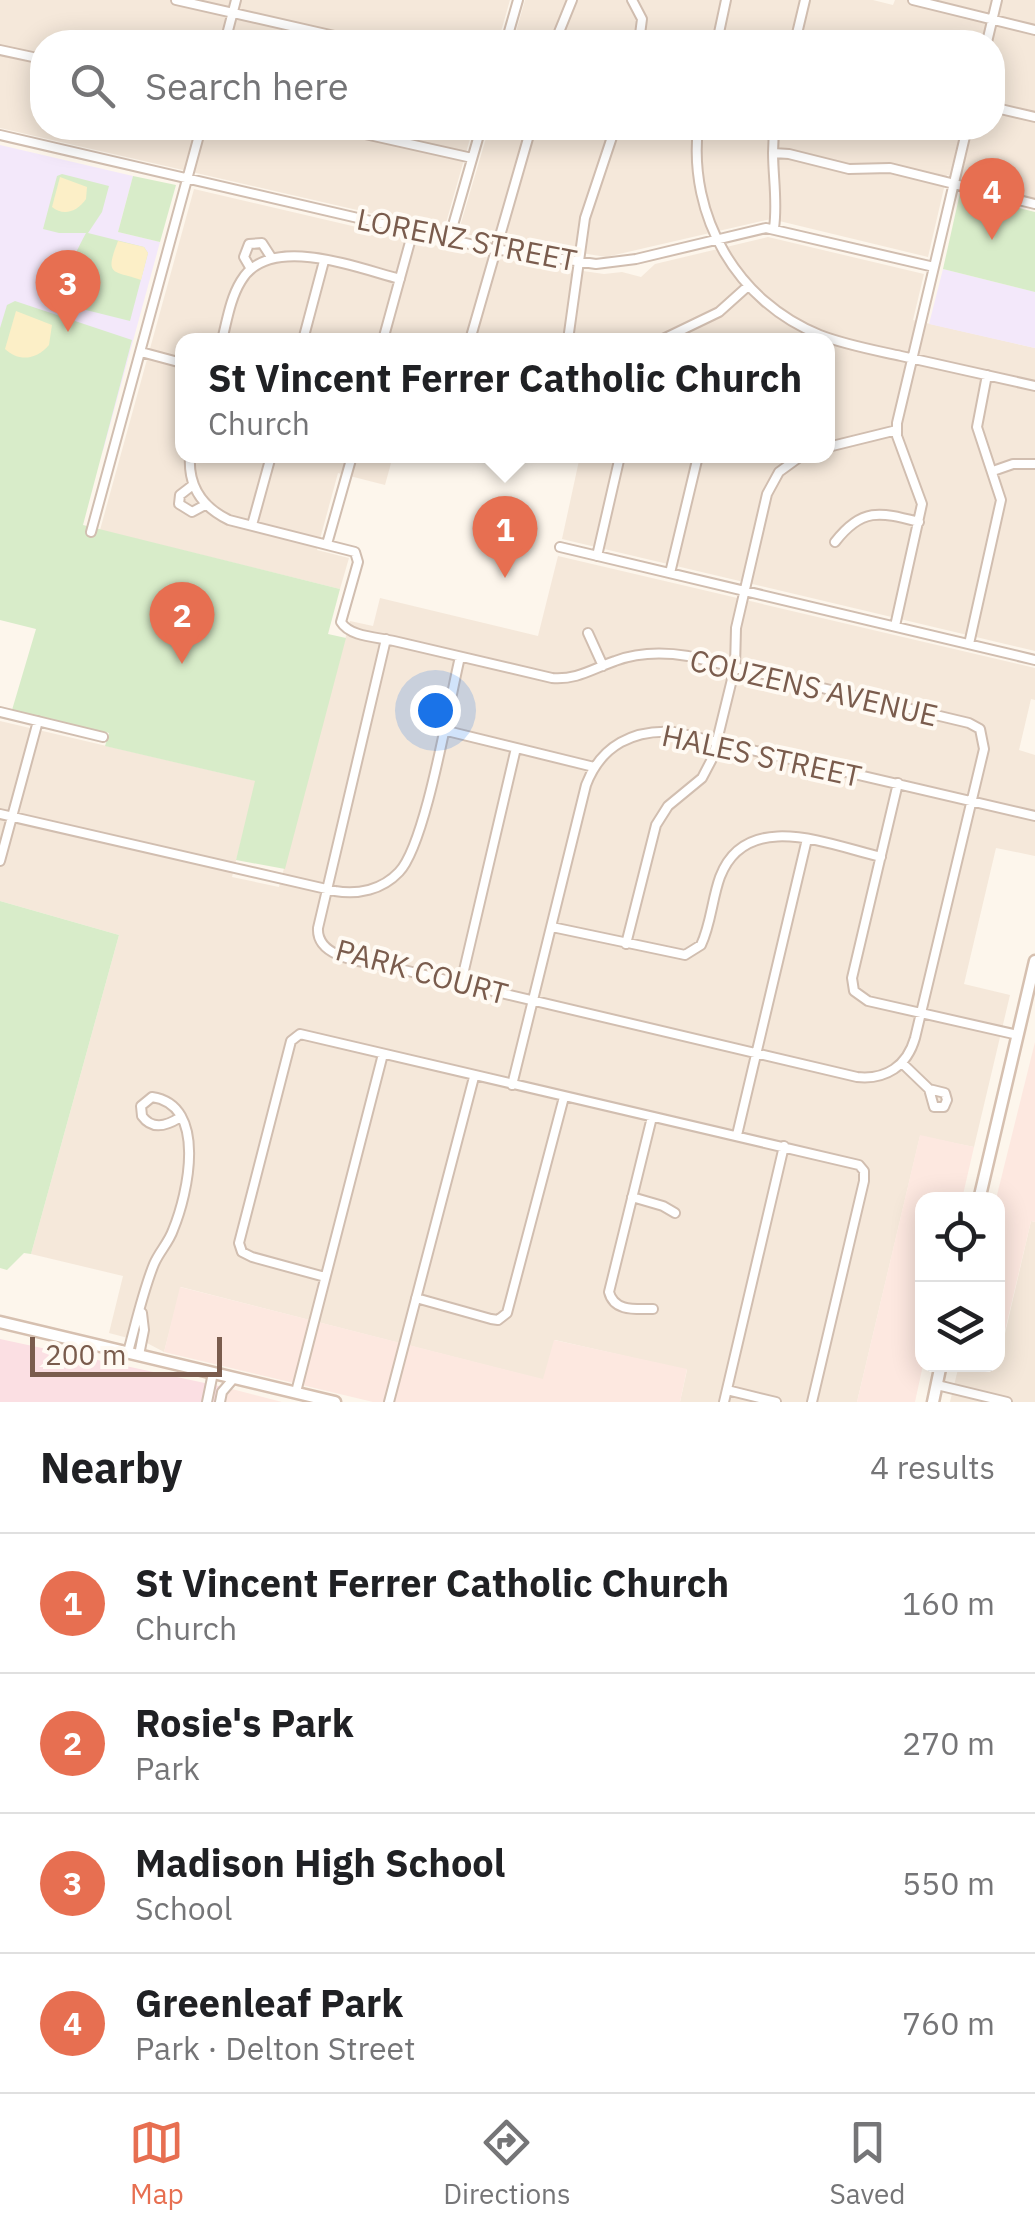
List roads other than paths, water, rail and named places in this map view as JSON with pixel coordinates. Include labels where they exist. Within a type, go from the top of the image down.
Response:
[{"type":"main road","points":[[981,1192],[1035,961]]},
{"type":"main road","points":[[0,1322],[335,1402]]},
{"type":"main road","points":[[932,1402],[939,1372]]},
{"type":"street","points":[[176,0],[308,30]]},
{"type":"street","points":[[228,30],[236,0]]},
{"type":"street","points":[[509,30],[518,0]]},
{"type":"street","points":[[560,30],[572,0]]},
{"type":"street","points":[[632,0],[642,18],[640,30]]},
{"type":"street","points":[[719,30],[726,0]]},
{"type":"street","points":[[798,30],[805,0]]},
{"type":"street","points":[[913,0],[1035,30]]},
{"type":"street","points":[[990,30],[997,0]]},
{"type":"street","points":[[0,50],[30,56]]},
{"type":"street","points":[[1005,110],[1035,117]]},
{"type":"street","name":"LORENZ STREET","points":[[0,135],[449,239],[580,262],[612,264],[774,228],[934,266]]},
{"type":"street","points":[[92,532],[198,140]]},
{"type":"street","points":[[392,140],[472,158]]},
{"type":"street","points":[[449,239],[477,140]]},
{"type":"street","points":[[472,333],[527,140]]},
{"type":"street","points":[[569,333],[587,208],[612,140]]},
{"type":"street","points":[[698,140],[702,202],[716,240],[748,286],[810,333]]},
{"type":"street","points":[[774,140],[778,195],[774,228]]},
{"type":"street","points":[[895,626],[920,522],[921,496],[897,430],[964,140]]},
{"type":"street","points":[[772,154],[789,154],[850,169],[886,168],[1035,204]]},
{"type":"street","points":[[385,333],[413,231]]},
{"type":"street","points":[[251,269],[244,257],[249,244],[262,243],[272,257]]},
{"type":"street","points":[[224,333],[233,298],[251,269],[272,257],[295,255],[400,279]]},
{"type":"street","points":[[304,333],[324,261]]},
{"type":"street","points":[[676,333],[719,312],[748,286]]},
{"type":"street","points":[[835,341],[1035,386]]},
{"type":"street","points":[[141,352],[175,362]]},
{"type":"street","points":[[969,644],[1001,506],[1001,494],[976,422],[986,375]]},
{"type":"street","points":[[835,445],[897,430]]},
{"type":"street","points":[[191,463],[193,485],[205,505],[223,517],[328,544],[350,463]]},
{"type":"street","points":[[252,525],[269,463]]},
{"type":"street","points":[[597,556],[618,463]]},
{"type":"street","points":[[670,573],[696,463]]},
{"type":"street","points":[[626,944],[656,825],[668,806],[706,772],[718,741],[735,667],[736,628],[770,487],[790,463]]},
{"type":"street","points":[[993,472],[1013,464],[1035,464]]},
{"type":"street","points":[[193,485],[182,492],[179,504],[192,512],[205,505]]},
{"type":"street","points":[[835,542],[848,526],[867,516],[883,514],[920,522]]},
{"type":"street","name":"COUZENS AVENUE","points":[[328,544],[351,549],[358,555],[343,627],[563,679],[582,676],[633,656],[660,653],[735,667],[980,730],[984,742],[972,801],[922,1013]]},
{"type":"street","points":[[560,547],[1035,660]]},
{"type":"street","points":[[588,632],[603,666]]},
{"type":"street","points":[[386,639],[327,889],[369,890],[392,878],[404,866],[416,842],[460,656]]},
{"type":"street","points":[[0,712],[104,737]]},
{"type":"street","points":[[0,860],[38,722]]},
{"type":"street","points":[[442,730],[594,767],[582,797],[512,1086]]},
{"type":"street","name":"HALES STREET","points":[[594,767],[614,745],[643,732],[674,732],[1035,816]]},
{"type":"street","points":[[461,983],[516,748]]},
{"type":"street","points":[[898,783],[853,986],[858,996],[868,1001],[1018,1035]]},
{"type":"street","name":"PARK COURT","points":[[0,814],[327,889],[317,934],[328,950],[865,1078],[890,1072],[902,1063]]},
{"type":"street","points":[[552,926],[679,956],[696,951],[704,938],[722,872],[739,849],[768,836],[807,840],[881,858]]},
{"type":"street","points":[[738,1135],[807,840]]},
{"type":"street","points":[[922,1013],[913,1047],[902,1063],[929,1090]]},
{"type":"street","points":[[325,1276],[252,1257],[240,1247],[294,1036],[306,1034],[512,1086],[855,1164],[864,1171],[812,1402]]},
{"type":"street","points":[[296,1392],[383,1054]]},
{"type":"street","points":[[389,1402],[474,1076]]},
{"type":"street","points":[[416,1298],[491,1319],[503,1318],[507,1313],[564,1097]]},
{"type":"street","points":[[134,1354],[141,1308],[155,1261],[175,1226],[190,1157],[189,1133],[180,1118],[172,1106],[161,1098],[148,1098],[141,1106],[142,1116],[151,1125],[180,1118]]},
{"type":"street","points":[[652,1117],[608,1292],[610,1300],[620,1307],[653,1309]]},
{"type":"street","points":[[724,1402],[784,1146]]},
{"type":"street","points":[[632,1198],[663,1206],[675,1214]]},
{"type":"street","points":[[208,1402],[213,1372]]},
{"type":"street","points":[[220,1402],[222,1392],[234,1378]]},
{"type":"street","points":[[936,1385],[1007,1402]]},
{"type":"street","points":[[727,1390],[776,1402]]},
{"type":"place","name":"Greenleaf Park","points":[[992,240]]},
{"type":"place","name":"Madison High School","points":[[68,332]]},
{"type":"place","name":"St Vincent Ferrer Catholic Church","points":[[505,578]]},
{"type":"place","name":"Rosie's Park","points":[[182,664]]}]
